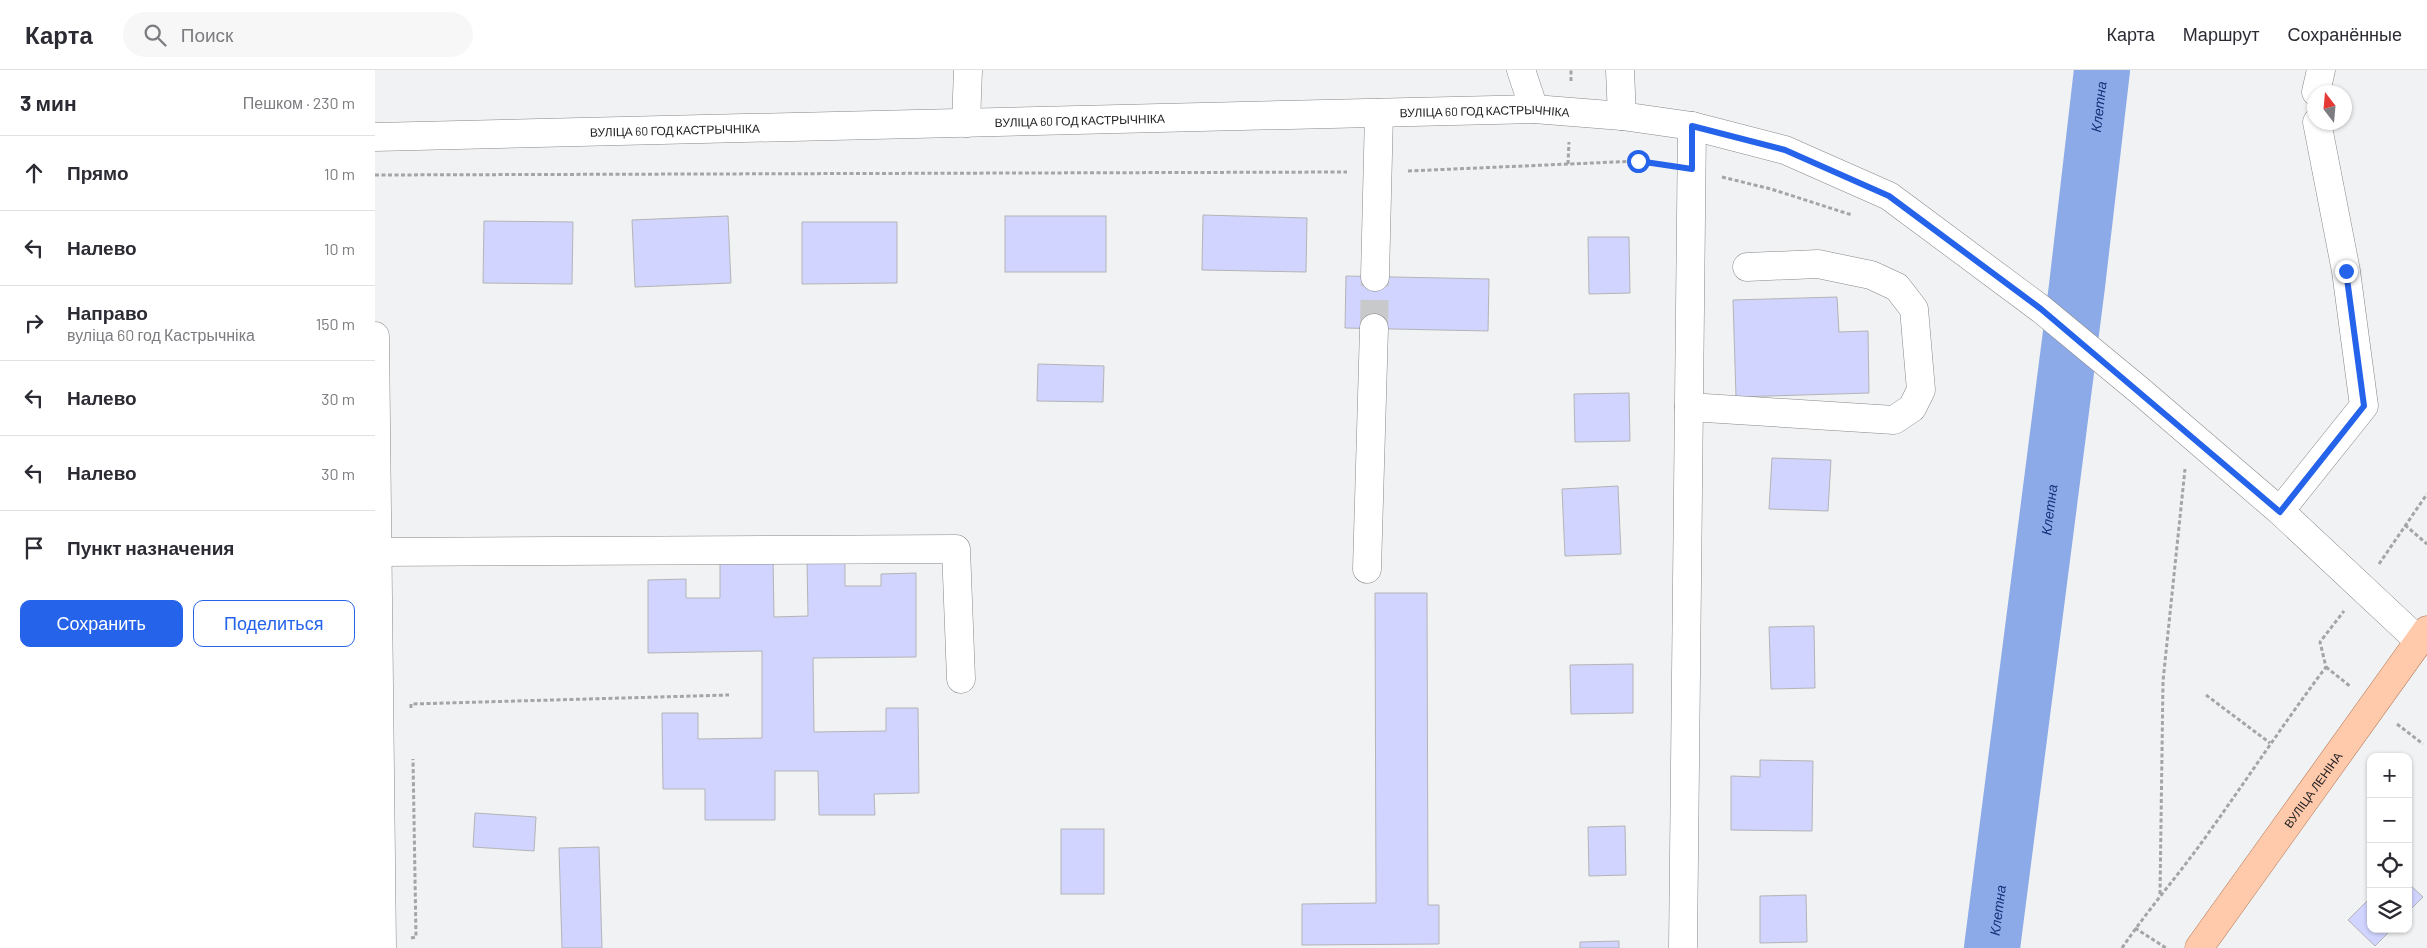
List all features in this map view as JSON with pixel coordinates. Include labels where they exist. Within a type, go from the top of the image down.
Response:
[{"type":"main road","name":"ВУЛІЦА ЛЕНІНА","points":[[2199,948],[2424,640]]},
{"type":"street","points":[[966,123],[968,70]]},
{"type":"street","points":[[1521,70],[1534,109]]},
{"type":"street","points":[[1620,70],[1622,116]]},
{"type":"street","points":[[2318,85],[2321,70]]},
{"type":"street","name":"ВУЛІЦА 60 ГОД КАСТРЫЧНІКА","points":[[375,137],[1534,109],[1622,116],[1692,126],[1785,150],[1889,196],[2041,309],[2139,390],[2280,512],[2362,588],[2424,640]]},
{"type":"street","points":[[1375,277],[1379,113]]},
{"type":"street","points":[[1683,948],[1692,126]]},
{"type":"street","points":[[2280,512],[2364,406],[2346,271],[2319,130]]},
{"type":"street","points":[[1689,407],[1894,420],[1912,408],[1921,390],[1915,309],[1897,288],[1871,275],[1817,264],[1747,268]]},
{"type":"street","points":[[1367,569],[1374,328]]},
{"type":"street","points":[[375,336],[382,943]]},
{"type":"street","points":[[377,552],[956,549],[961,679]]},
{"type":"path","points":[[375,175],[1378,172],[1638,161],[1692,169],[1771,189],[1859,217]]},
{"type":"path","points":[[2160,894],[2163,681],[2186,463]]},
{"type":"path","points":[[2122,948],[2160,894],[2202,842],[2270,743],[2326,667],[2320,642],[2362,588],[2427,494]]},
{"type":"path","points":[[2405,525],[2427,544]]},
{"type":"path","points":[[412,714],[411,704],[729,695]]},
{"type":"path","points":[[2206,695],[2270,743]]},
{"type":"path","points":[[382,943],[416,937],[412,753]]},
{"type":"path","points":[[2135,928],[2166,948]]},
{"type":"building","points":[[1203,215],[1307,218],[1306,272],[1202,270]]},
{"type":"building","points":[[728,216],[731,283],[635,287],[632,220]]},
{"type":"building","points":[[1005,216],[1106,216],[1106,272],[1005,272]]},
{"type":"building","points":[[484,221],[573,222],[572,284],[483,283]]},
{"type":"building","points":[[802,222],[897,222],[897,283],[802,284]]},
{"type":"building","points":[[1588,237],[1629,237],[1630,293],[1589,294]]},
{"type":"building","points":[[1346,276],[1489,279],[1488,331],[1345,328]]},
{"type":"building","points":[[1837,297],[1839,332],[1868,331],[1869,393],[1736,397],[1733,300]]},
{"type":"building","points":[[1038,364],[1104,366],[1103,402],[1037,401]]},
{"type":"building","points":[[1629,393],[1630,441],[1575,442],[1574,394]]},
{"type":"building","points":[[1772,458],[1831,460],[1828,511],[1769,509]]},
{"type":"building","points":[[1618,486],[1621,554],[1565,556],[1562,489]]},
{"type":"building","points":[[773,557],[774,617],[808,616],[807,562],[845,561],[845,586],[881,586],[881,574],[916,573],[916,657],[813,658],[814,732],[886,731],[886,708],[918,708],[919,793],[874,794],[875,815],[819,815],[818,771],[775,771],[775,820],[705,820],[705,789],[663,789],[662,713],[698,713],[698,739],[762,738],[762,651],[648,653],[648,580],[686,579],[686,598],[720,598],[720,558]]},
{"type":"building","points":[[1375,593],[1427,593],[1428,905],[1439,905],[1439,944],[1302,945],[1302,904],[1376,903]]},
{"type":"building","points":[[1814,626],[1815,688],[1771,689],[1769,627]]},
{"type":"building","points":[[1633,664],[1633,713],[1571,714],[1570,665]]},
{"type":"building","points":[[1760,760],[1813,761],[1812,831],[1731,830],[1731,776],[1760,777]]},
{"type":"building","points":[[475,813],[536,817],[534,851],[473,847]]},
{"type":"building","points":[[1625,826],[1626,875],[1589,876],[1588,827]]},
{"type":"building","points":[[1061,829],[1104,829],[1104,894],[1061,894]]},
{"type":"building","points":[[599,847],[602,948],[562,948],[559,848]]},
{"type":"building","points":[[2412,887],[2423,897],[2412,908]]},
{"type":"building","points":[[1806,895],[1807,942],[1760,943],[1760,896]]},
{"type":"building","points":[[2367,901],[2367,933],[2388,933],[2375,946],[2348,920]]},
{"type":"building","points":[[1619,941],[1619,948],[1580,948],[1580,942]]},
{"type":"waterway","name":"Клетна","points":[[1992,948],[2077,286],[2102,70]]},
{"type":"tunnel","points":[[1374,328],[1375,277]]},
{"type":"route","points":[[1638,161],[1692,169],[1692,126],[1785,150],[1889,196],[2041,309],[2139,390],[2280,512],[2364,406],[2346,271]]}]
